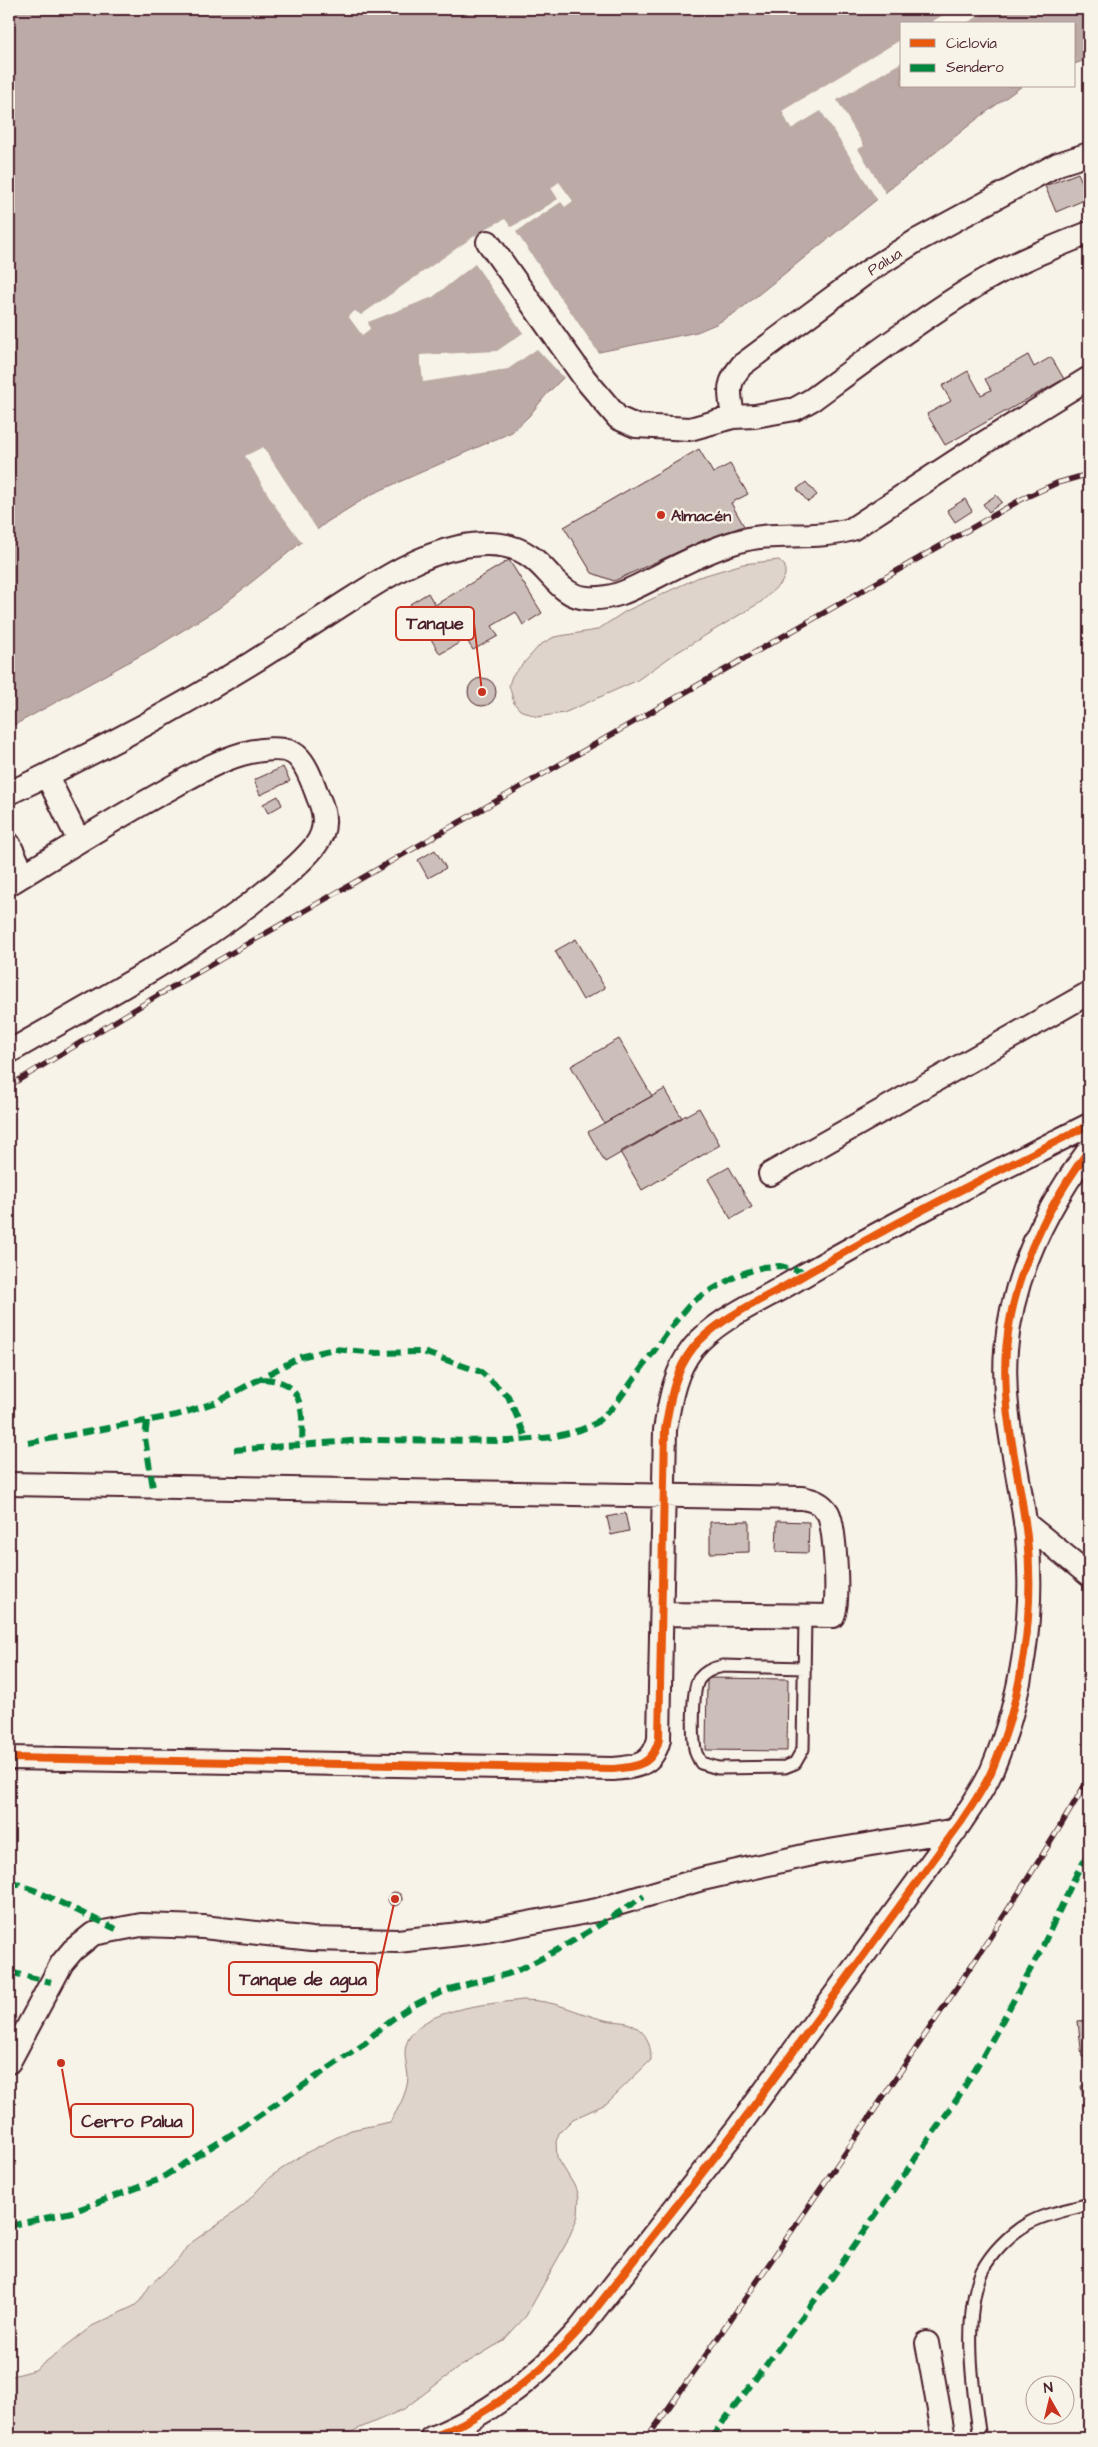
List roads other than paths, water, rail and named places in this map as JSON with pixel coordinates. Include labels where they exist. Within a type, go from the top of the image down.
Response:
[{"type":"street","name":"Palua","points":[[733,417],[729,390],[732,377],[742,365],[867,272],[916,241],[1018,185],[1074,157],[1089,154]]},
{"type":"street","points":[[488,242],[585,379],[618,418],[643,427],[690,429],[733,417],[755,416],[795,409],[813,399],[925,318],[986,280],[1042,252],[1089,234]]},
{"type":"street","points":[[9,793],[47,776],[159,718],[252,663],[368,588],[404,567],[431,555],[460,547],[488,544],[510,546],[532,558],[557,584],[570,592],[584,598],[600,599],[617,596],[714,550],[745,539],[846,531],[875,516],[982,444],[1089,378]]},
{"type":"street","points":[[9,844],[16,880],[79,841],[200,772],[242,754],[268,750],[285,750],[296,754],[304,765],[325,818],[323,832],[316,845],[297,865],[240,911],[160,965],[9,1052]]},
{"type":"street","points":[[47,776],[79,841]]},
{"type":"street","points":[[770,1174],[1089,993]]},
{"type":"street","points":[[9,1758],[613,1769],[639,1766],[652,1756],[659,1740],[665,1430],[672,1392],[685,1360],[704,1336],[742,1311],[868,1239],[1089,1125]]},
{"type":"street","points":[[431,2438],[504,2398],[556,2356],[579,2330],[739,2126],[956,1830],[979,1796],[992,1771],[1011,1715],[1019,1681],[1028,1607],[1028,1562],[1025,1523],[1005,1387],[1010,1323],[1026,1266],[1038,1235],[1056,1199],[1089,1150]]},
{"type":"street","points":[[9,1484],[802,1498],[822,1505],[831,1519],[834,1539],[835,1614],[830,1617],[662,1614]]},
{"type":"street","points":[[1025,1523],[1089,1575]]},
{"type":"street","points":[[9,2062],[62,1963],[73,1950],[93,1934],[108,1930],[141,1925],[168,1925],[312,1939],[398,1941],[440,1937],[539,1922],[597,1910],[702,1880],[807,1855],[956,1830]]},
{"type":"street","points":[[928,2344],[944,2438]]},
{"type":"lane","points":[[804,1668],[722,1666],[713,1668],[703,1675],[696,1686],[695,1696],[695,1751],[701,1763],[718,1768],[785,1767],[795,1762],[803,1749],[804,1736],[805,1616]]},
{"type":"lane","points":[[980,2438],[971,2365],[973,2314],[983,2270],[996,2251],[1028,2224],[1049,2215],[1089,2204]]},
{"type":"railway","points":[[9,1086],[160,994],[1022,499],[1057,483],[1089,474]]},
{"type":"railway","points":[[647,2438],[852,2143],[943,2008],[1033,1871],[1089,1778]]},
{"type":"place","name":"Almacén","points":[[661,515]]},
{"type":"place","name":"Tanque","points":[[482,692]]},
{"type":"place","name":"Tanque de agua","points":[[395,1899]]},
{"type":"place","name":"Cerro Palua","points":[[61,2063]]}]
